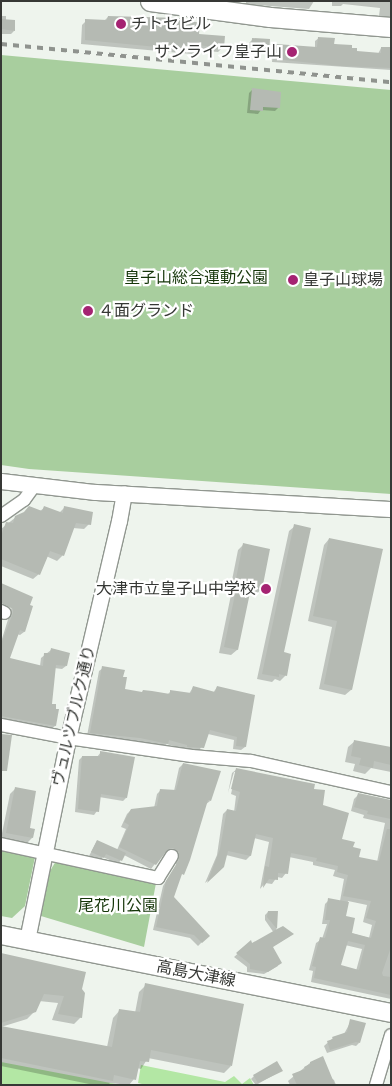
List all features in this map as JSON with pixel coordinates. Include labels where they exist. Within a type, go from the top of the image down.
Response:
[{"type":"main road","points":[[150,1],[206,5],[270,17],[391,27]]},
{"type":"main road","name":"高島大津線","points":[[1,935],[391,1013]]},
{"type":"street","points":[[1,480],[34,486],[124,493],[391,509]]},
{"type":"street","points":[[1,516],[24,500],[34,486]]},
{"type":"street","name":"ヴュルツブルク通り","points":[[27,940],[68,738],[124,493]]},
{"type":"street","points":[[1,725],[68,738],[192,756],[250,761],[391,792]]},
{"type":"street","points":[[1,844],[158,878],[172,856]]},
{"type":"street","points":[[376,1085],[391,1035]]},
{"type":"green space","name":"皇子山総合運動公園","points":[[1,55],[391,90],[391,494],[29,469],[1,465]]},
{"type":"green space","points":[[1,851],[35,857],[25,906],[12,918],[1,916]]},
{"type":"green space","name":"尾花川公園","points":[[56,861],[156,883],[144,947],[41,916],[50,871]]},
{"type":"shaded area","points":[[1,1062],[121,1085],[1,1085]]},
{"type":"shaded area","points":[[141,1065],[225,1082],[234,1076],[242,1084],[250,1078],[254,1085],[146,1085],[138,1083]]},
{"type":"building","points":[[108,16],[180,18],[200,23],[199,34],[225,36],[224,48],[198,45],[198,51],[85,40],[85,19],[107,20]]},
{"type":"building","points":[[1,19],[15,20],[15,31],[1,29]]},
{"type":"building","points":[[318,37],[335,38],[334,44],[352,45],[352,48],[357,48],[357,51],[381,53],[381,47],[391,47],[391,68],[340,66],[275,59],[276,44],[317,47]]},
{"type":"building","points":[[252,38],[270,39],[269,51],[251,50]]},
{"type":"building","points":[[252,88],[281,92],[280,108],[263,107],[263,111],[250,110]]},
{"type":"building","points":[[29,506],[42,511],[44,506],[63,513],[64,506],[93,512],[91,525],[76,523],[64,556],[50,551],[40,575],[1,559],[1,536],[6,522],[13,523],[15,516],[24,512]]},
{"type":"building","points":[[294,524],[311,528],[284,652],[291,654],[287,676],[279,674],[279,677],[262,674]]},
{"type":"building","points":[[329,538],[383,549],[352,690],[324,684],[337,621],[313,616]]},
{"type":"building","points":[[243,543],[270,549],[262,590],[251,588],[238,650],[224,647],[237,585],[235,584]]},
{"type":"building","points":[[1,583],[33,597],[30,605],[33,606],[25,632],[20,630],[10,658],[43,666],[44,653],[50,653],[51,648],[70,653],[67,666],[56,665],[52,704],[56,704],[56,709],[59,709],[56,726],[1,716],[1,644],[13,609],[1,603]]},
{"type":"building","points":[[102,666],[125,670],[123,677],[127,677],[125,689],[170,694],[170,690],[191,693],[193,686],[215,692],[217,686],[255,695],[246,747],[236,746],[237,737],[210,730],[204,748],[187,747],[187,745],[169,740],[168,744],[140,738],[90,733]]},
{"type":"building","points":[[1,734],[12,735],[7,771],[1,771]]},
{"type":"building","points":[[354,740],[391,747],[391,765],[374,761],[373,768],[359,765],[361,758],[351,756]]},
{"type":"building","points":[[100,751],[135,757],[127,798],[101,794],[99,812],[78,809],[82,756],[100,756]]},
{"type":"building","points":[[183,763],[221,771],[211,801],[208,800],[190,860],[184,875],[182,874],[174,897],[210,936],[202,943],[194,935],[156,927],[166,881],[179,860],[179,852],[173,848],[168,849],[156,865],[119,847],[129,825],[124,822],[131,809],[157,806],[160,789],[176,790]]},
{"type":"building","points":[[236,768],[315,784],[314,789],[325,790],[323,805],[349,813],[342,839],[355,842],[353,847],[361,849],[359,857],[379,861],[387,829],[391,829],[391,947],[382,973],[383,976],[391,977],[391,995],[314,978],[316,967],[312,966],[320,937],[325,938],[330,920],[325,920],[328,898],[349,902],[346,916],[355,918],[352,933],[371,938],[376,921],[366,918],[371,901],[343,896],[348,875],[337,872],[338,866],[316,861],[317,858],[291,853],[288,874],[278,873],[278,880],[269,879],[263,888],[265,866],[269,867],[273,838],[256,834],[251,856],[228,851],[224,867],[207,883],[220,849],[227,809],[236,811],[240,792],[231,789]],"holes":[[[348,941],[365,945],[359,970],[341,965]]]},
{"type":"building","points":[[15,787],[36,791],[30,828],[35,829],[33,838],[6,833]]},
{"type":"building","points":[[358,793],[391,800],[391,819],[367,814],[368,811],[354,807]]},
{"type":"building","points":[[97,840],[126,853],[122,861],[106,854],[104,858],[91,852]]},
{"type":"building","points":[[268,911],[278,911],[277,929],[267,917]]},
{"type":"building","points":[[283,926],[294,934],[273,947],[282,963],[268,972],[250,969],[250,964],[236,953],[251,940],[252,943]]},
{"type":"building","points":[[1,953],[86,972],[82,989],[85,993],[82,1018],[58,1014],[64,996],[44,994],[36,1012],[1,1023]]},
{"type":"building","points":[[145,983],[244,1004],[232,1066],[151,1050],[149,1062],[140,1061],[136,1080],[114,1075],[113,1081],[1,1058],[1,1026],[112,1047],[119,1009],[140,1012]]},
{"type":"building","points":[[350,1019],[366,1023],[360,1043],[356,1042],[330,1050],[327,1041],[333,1039],[332,1037],[347,1032]]},
{"type":"building","points":[[323,1056],[335,1085],[297,1085],[292,1074],[305,1069],[304,1067],[310,1064],[310,1062]]},
{"type":"building","points":[[277,1061],[283,1071],[258,1083],[253,1075]]},
{"type":"railway","points":[[1,44],[391,82]]},
{"type":"place","name":"チトセビル","points":[[121,24]]},
{"type":"place","name":"サンライフ皇子山","points":[[292,52]]},
{"type":"place","name":"皇子山球場","points":[[293,280]]},
{"type":"place","name":"４面グランド","points":[[88,311]]},
{"type":"place","name":"大津市立皇子山中学校","points":[[266,589]]}]
